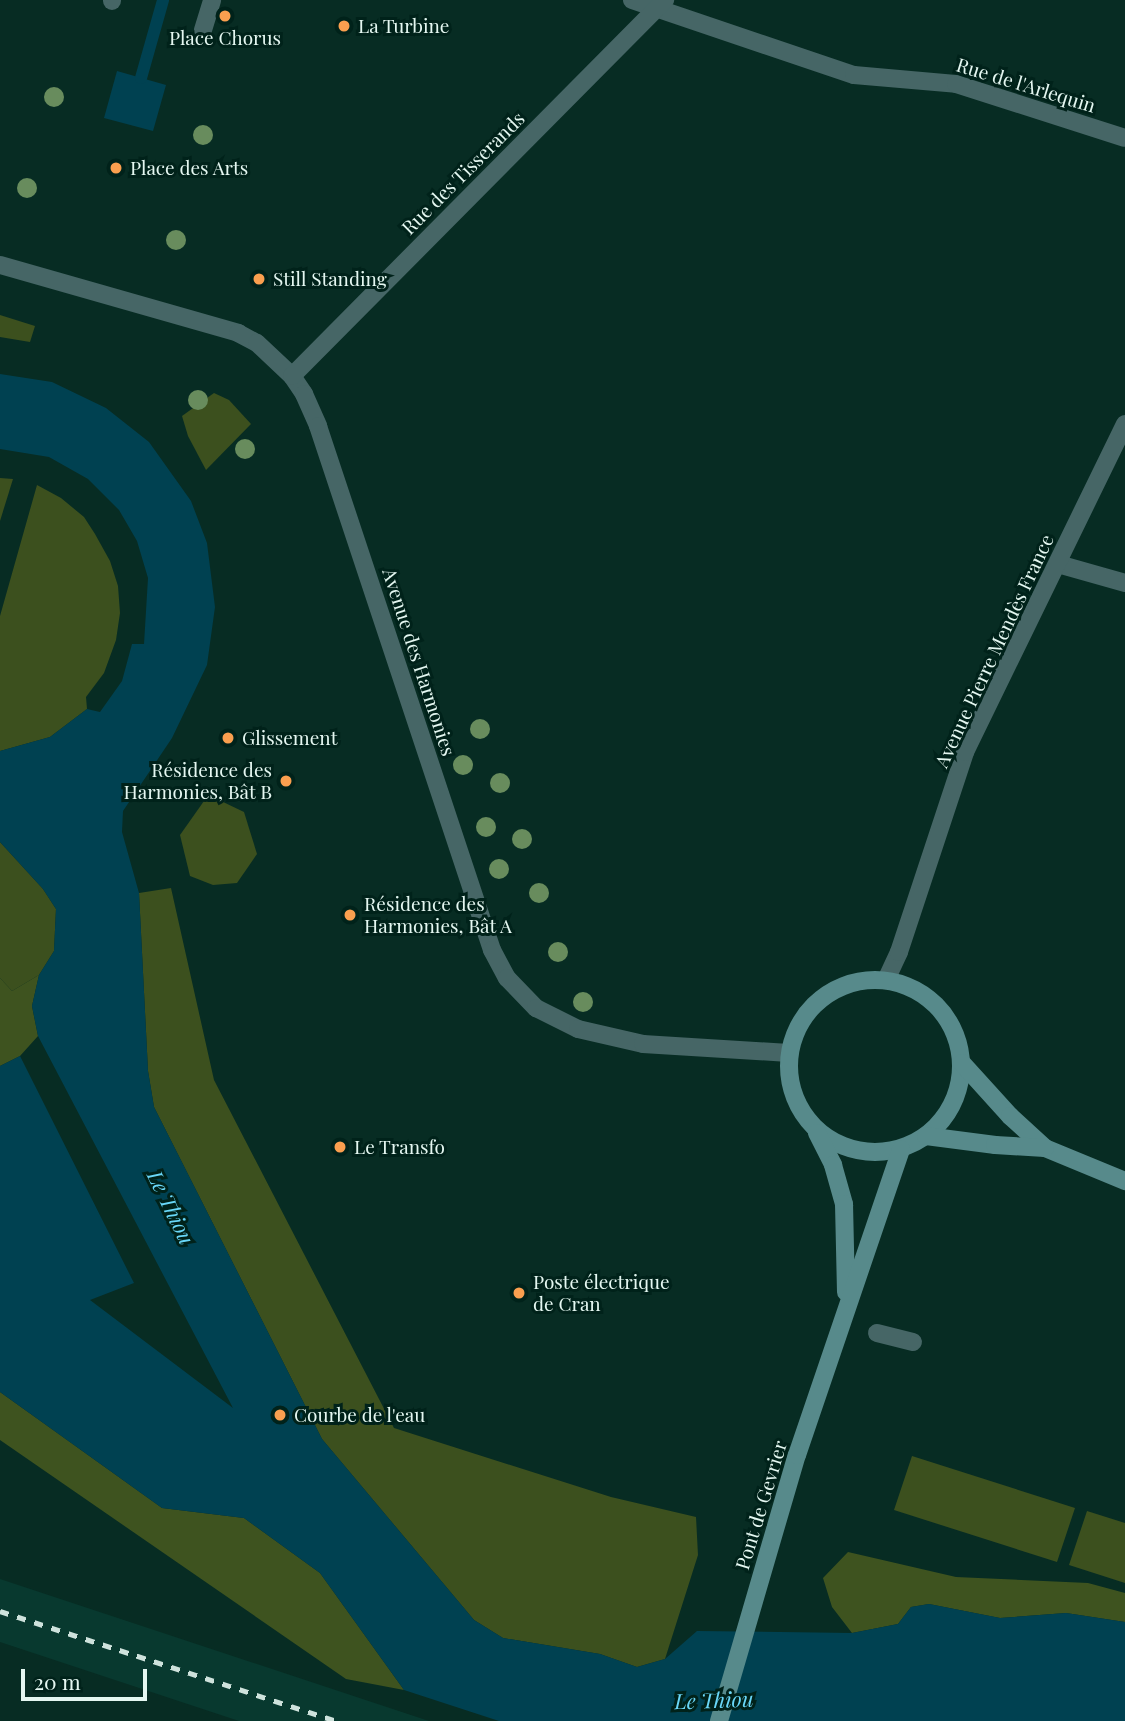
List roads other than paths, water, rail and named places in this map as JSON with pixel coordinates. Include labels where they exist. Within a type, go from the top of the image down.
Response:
[{"type":"street","points":[[203,30],[212,0]]},
{"type":"street","name":"Rue de l'Arlequin","points":[[632,0],[661,4],[854,75],[956,84],[1125,138]]},
{"type":"street","name":"Rue des Tisserands","points":[[292,376],[661,4]]},
{"type":"street","name":"Avenue des Harmonies","points":[[0,265],[238,333],[257,343],[292,376],[315,418],[492,950],[507,978],[536,1008],[578,1029],[643,1044],[789,1054]]},
{"type":"street","name":"Avenue Pierre Mendès France","points":[[886,980],[899,952],[965,752],[1125,424]]},
{"type":"street","points":[[1058,564],[1125,583]]},
{"type":"street","points":[[886,980],[910,986],[930,999],[947,1017],[957,1039],[961,1063],[954,1099],[946,1116],[926,1136],[901,1149],[878,1152],[855,1150],[834,1142],[815,1129],[793,1094],[789,1054],[795,1031],[808,1012],[825,995],[844,985],[886,980]]},
{"type":"street","points":[[961,1063],[1010,1116],[1045,1148]]},
{"type":"street","name":"Pont de Gevrier","points":[[815,1129],[833,1165],[844,1204],[846,1303]]},
{"type":"street","points":[[926,1136],[1045,1148],[1125,1181]]},
{"type":"street","name":"Pont de Gevrier","points":[[719,1721],[797,1455],[846,1303],[893,1178],[901,1149]]},
{"type":"street","points":[[877,1333],[913,1342]]},
{"type":"water","points":[[117,71],[166,85],[153,131],[104,118]]},
{"type":"water","name":"Le Thiou","points":[[0,374],[52,382],[106,408],[149,442],[191,501],[207,543],[215,607],[207,665],[172,738],[123,811],[122,832],[139,893],[148,1071],[154,1107],[322,1439],[474,1620],[503,1638],[600,1654],[637,1667],[665,1659],[697,1631],[852,1633],[898,1624],[911,1607],[929,1604],[1000,1618],[1066,1613],[1125,1622],[1125,1721],[499,1721],[404,1690],[320,1573],[244,1518],[162,1508],[0,1392],[0,1066],[20,1056],[134,1283],[90,1300],[233,1408],[38,1036],[32,1006],[39,975],[54,951],[56,909],[43,889],[0,842],[0,751],[50,737],[87,709],[100,712],[122,681],[132,644],[144,644],[148,578],[137,541],[119,510],[88,479],[49,457],[0,449]]},
{"type":"waterway","points":[[141,78],[163,0]]},
{"type":"railway","points":[[0,1611],[336,1721]]},
{"type":"place","name":"Place Chorus","points":[[225,16]]},
{"type":"place","name":"La Turbine","points":[[344,26]]},
{"type":"place","name":"Place des Arts","points":[[116,168]]},
{"type":"place","name":"Still Standing","points":[[259,279]]},
{"type":"place","name":"Glissement","points":[[228,738]]},
{"type":"place","name":"Résidence des Harmonies, Bât B","points":[[286,781]]},
{"type":"place","name":"Résidence des Harmonies, Bât A","points":[[350,915]]},
{"type":"place","name":"Le Transfo","points":[[340,1147]]},
{"type":"place","name":"Poste électrique de Cran","points":[[519,1293]]},
{"type":"place","name":"Courbe de l'eau","points":[[280,1415]]}]
